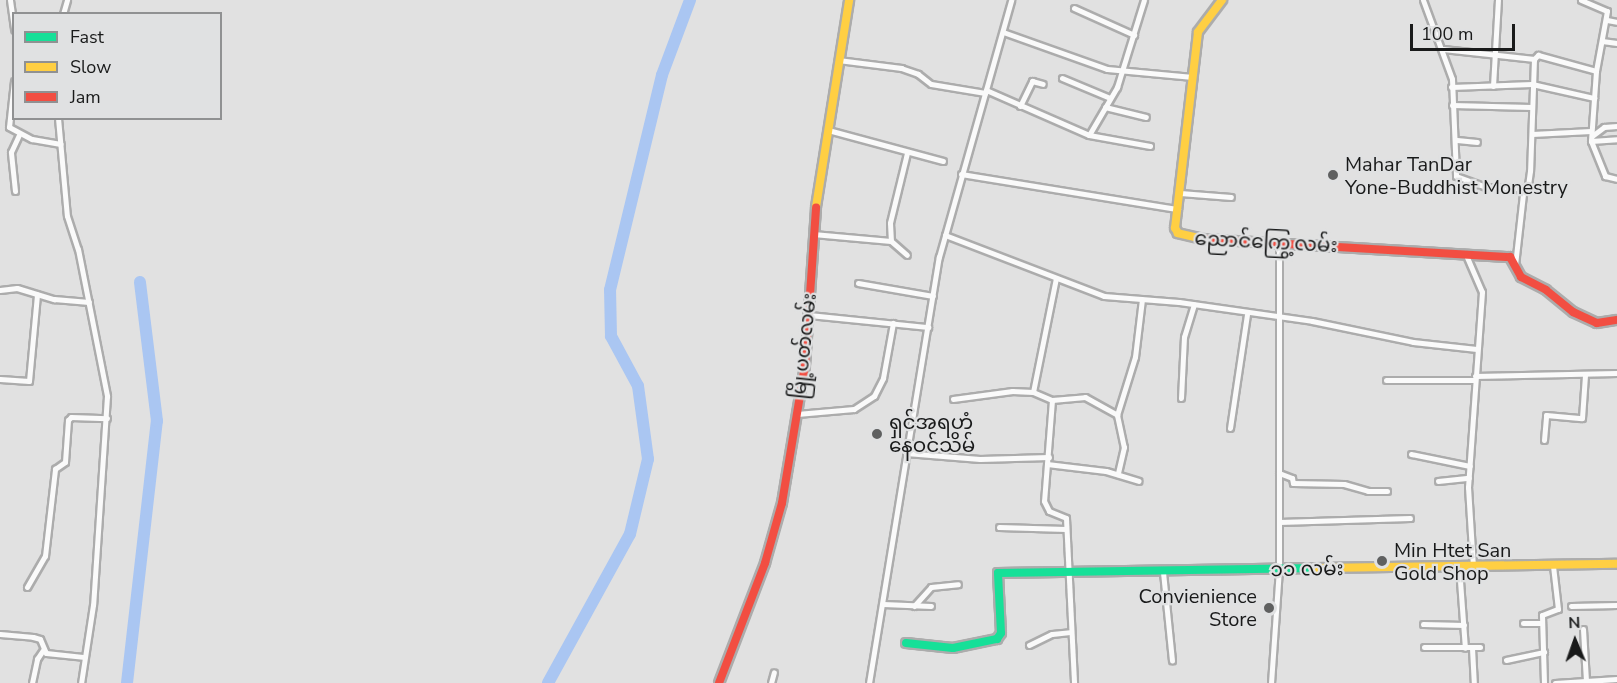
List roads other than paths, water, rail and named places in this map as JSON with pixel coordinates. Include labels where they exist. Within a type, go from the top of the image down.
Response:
[{"type":"street","points":[[10,0],[12,15]]},
{"type":"street","name":"မြို့ပတ်လမ်း","points":[[719,683],[765,563],[782,503],[797,414],[809,315],[813,234],[849,0]]},
{"type":"street","points":[[869,683],[906,453],[945,235],[1011,0]]},
{"type":"street","points":[[1089,135],[1123,70],[1144,0]]},
{"type":"street","name":"ညောင်ကြွေ့လမ်း","points":[[1222,0],[1201,24],[1175,228],[1184,237],[1513,258],[1515,267]]},
{"type":"street","points":[[1423,0],[1443,49],[1451,87],[1457,140],[1455,173],[1460,179],[1522,192]]},
{"type":"street","points":[[1493,86],[1493,54],[1498,0]]},
{"type":"street","points":[[1581,0],[1603,3],[1607,11],[1596,71],[1591,136],[1605,176],[1617,179]]},
{"type":"street","points":[[1074,8],[1134,35]]},
{"type":"street","points":[[1606,20],[1617,22]]},
{"type":"street","points":[[1003,32],[1099,66],[1193,77]]},
{"type":"street","points":[[1602,41],[1617,43]]},
{"type":"street","points":[[1443,49],[1534,59]]},
{"type":"street","points":[[1596,71],[1538,55],[1534,59],[1528,186],[1522,192],[1515,267],[1521,277],[1546,290],[1573,312],[1597,323],[1617,320]]},
{"type":"street","points":[[838,60],[901,68],[918,74],[931,84],[985,92],[1089,135],[1150,146]]},
{"type":"street","points":[[1062,78],[1110,98]]},
{"type":"street","points":[[1020,106],[1032,81],[1043,84]]},
{"type":"street","points":[[1451,87],[1532,84],[1594,98]]},
{"type":"street","points":[[12,99],[9,127],[19,135],[62,144]]},
{"type":"street","points":[[1452,105],[1532,107]]},
{"type":"street","points":[[1105,107],[1146,117]]},
{"type":"street","points":[[58,120],[67,216],[89,302],[107,396],[107,418],[100,459],[93,604],[83,657],[81,683]]},
{"type":"street","points":[[1591,136],[1604,127],[1617,126]]},
{"type":"street","points":[[828,130],[943,161]]},
{"type":"street","points":[[1532,134],[1617,139]]},
{"type":"street","points":[[15,191],[11,152],[19,135]]},
{"type":"street","points":[[1457,140],[1478,142]]},
{"type":"street","points":[[891,241],[890,223],[907,153]]},
{"type":"street","points":[[961,174],[1178,209]]},
{"type":"street","points":[[1180,193],[1232,196]]},
{"type":"street","points":[[813,234],[891,241],[907,255]]},
{"type":"street","points":[[945,235],[1104,296],[1194,304],[1413,342],[1477,349]]},
{"type":"street","points":[[1271,683],[1279,569],[1279,243]]},
{"type":"street","points":[[1466,255],[1482,292],[1469,478],[1473,567]]},
{"type":"street","points":[[1033,392],[1056,278]]},
{"type":"street","points":[[858,283],[933,296]]},
{"type":"street","points":[[0,291],[17,288],[37,294],[89,302]]},
{"type":"street","points":[[0,379],[29,381],[37,294]]},
{"type":"street","points":[[1118,474],[1124,447],[1117,415],[1135,357],[1142,298]]},
{"type":"street","points":[[1181,398],[1184,337],[1194,304]]},
{"type":"street","points":[[1230,428],[1247,314]]},
{"type":"street","points":[[809,315],[928,327]]},
{"type":"street","points":[[797,414],[854,409],[874,396],[883,378],[893,323]]},
{"type":"street","points":[[1386,380],[1617,373]]},
{"type":"street","points":[[1544,440],[1546,415],[1582,418],[1585,375]]},
{"type":"street","points":[[953,399],[1033,392],[1052,400],[1085,397],[1117,415]]},
{"type":"street","points":[[1052,400],[1045,506],[1066,518],[1066,572],[1074,683]]},
{"type":"street","points":[[27,587],[45,556],[55,469],[65,462],[68,420],[86,416],[107,418]]},
{"type":"street","points":[[906,453],[980,459],[1048,457]]},
{"type":"street","points":[[1411,453],[1470,466]]},
{"type":"street","points":[[1047,464],[1118,474],[1139,481]]},
{"type":"street","points":[[1279,473],[1292,478],[1293,483],[1344,484],[1368,491],[1387,491]]},
{"type":"street","points":[[1438,480],[1469,478]]},
{"type":"street","points":[[1279,522],[1410,518]]},
{"type":"street","points":[[999,527],[1066,529]]},
{"type":"street","name":"၁၁ လမ်း","points":[[906,643],[953,648],[997,639],[1000,633],[998,573],[1617,564]]},
{"type":"street","points":[[1544,683],[1542,623],[1544,614],[1558,609],[1553,566]]},
{"type":"street","points":[[1459,567],[1464,625],[1474,683]]},
{"type":"street","points":[[1163,572],[1172,661]]},
{"type":"street","points":[[914,606],[931,587],[958,584]]},
{"type":"street","points":[[883,604],[931,606]]},
{"type":"street","points":[[1571,606],[1617,605]]},
{"type":"street","points":[[1523,623],[1542,623]]},
{"type":"street","points":[[1423,624],[1464,625]]},
{"type":"street","points":[[1583,629],[1586,681]]},
{"type":"street","points":[[1029,645],[1052,634],[1070,632]]},
{"type":"street","points":[[0,634],[40,639],[43,650],[37,659],[32,683]]},
{"type":"street","points":[[1424,647],[1480,647]]},
{"type":"street","points":[[43,650],[83,657]]},
{"type":"street","points":[[1506,660],[1544,652]]},
{"type":"street","points":[[771,683],[774,672]]},
{"type":"street","points":[[1555,683],[1617,680]]},
{"type":"waterway","points":[[548,683],[630,534],[648,459],[638,386],[611,336],[610,290],[662,75],[690,0]]},
{"type":"waterway","points":[[127,683],[157,421],[140,282]]},
{"type":"place","name":"Mahar TanDar Yone-Buddhist Monestry","points":[[1333,175]]},
{"type":"place","name":"ရှင်အရဟံ နေဝင်သိမ်","points":[[877,434]]},
{"type":"place","name":"Min Htet San Gold Shop","points":[[1382,561]]},
{"type":"place","name":"Convienience Store","points":[[1269,608]]}]
